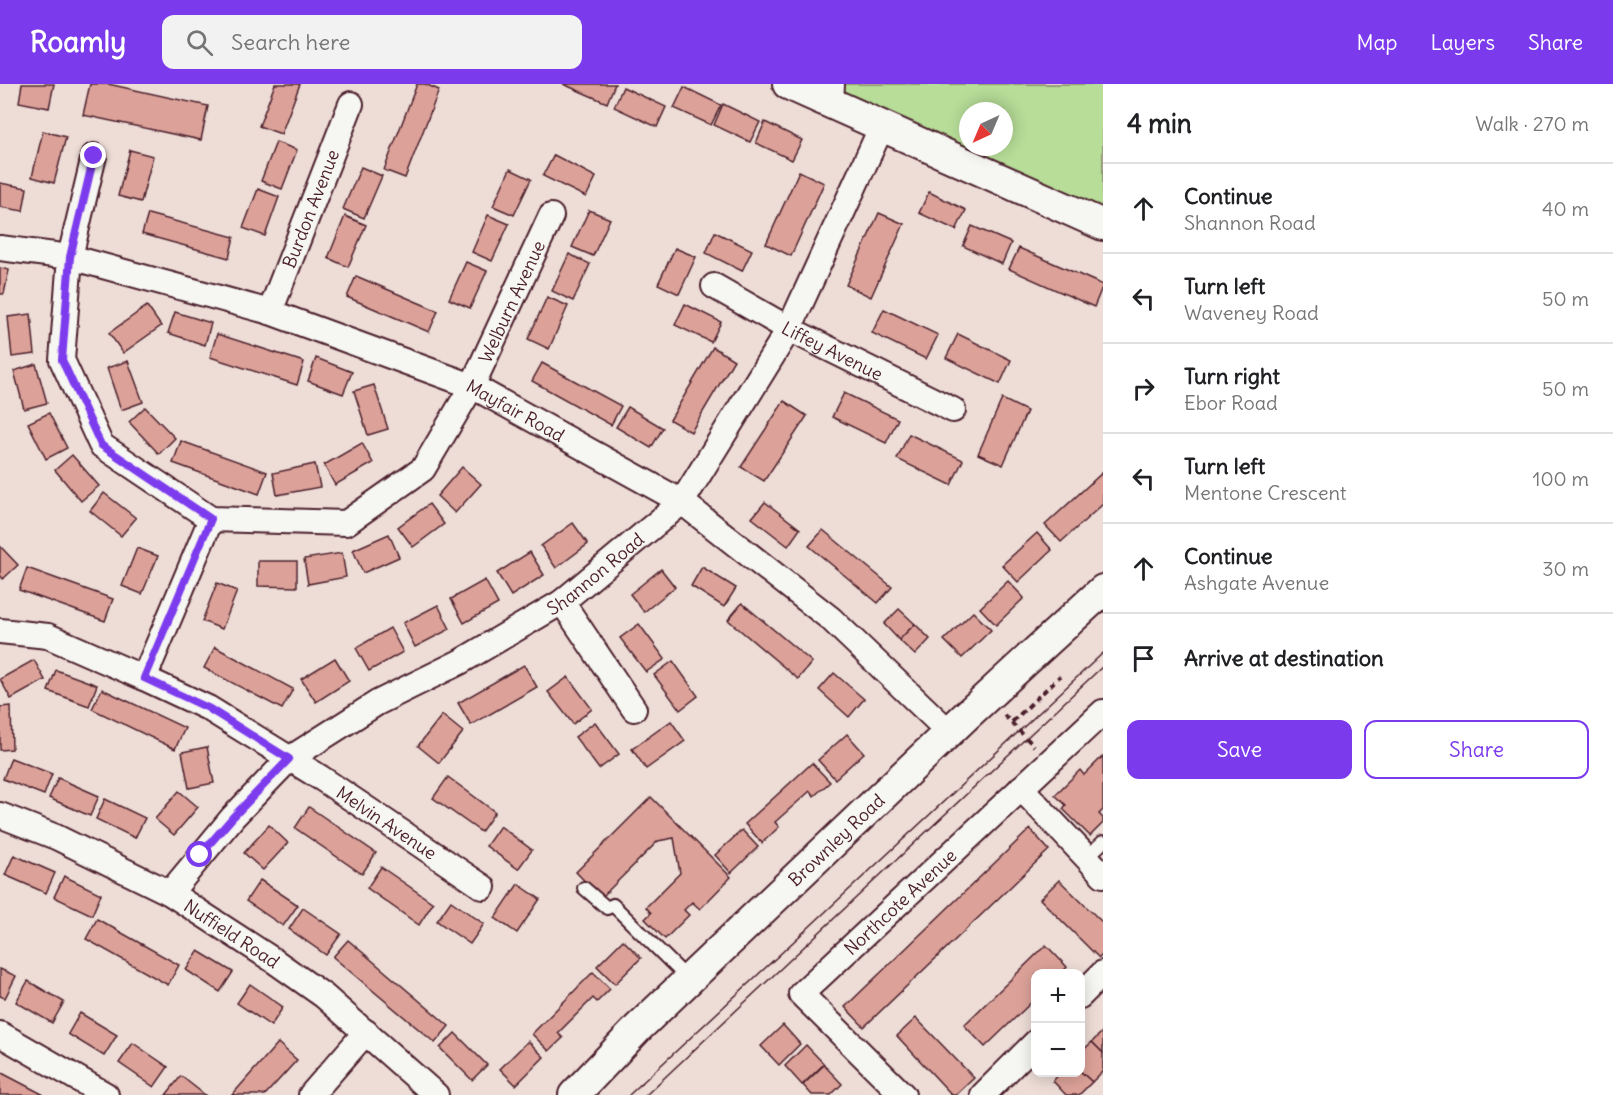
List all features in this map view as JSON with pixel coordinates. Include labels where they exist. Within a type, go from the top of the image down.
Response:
[{"type":"street","points":[[788,84],[832,93],[882,126],[1103,225]]},
{"type":"street","name":"Burdon Avenue","points":[[270,312],[351,104]]},
{"type":"street","name":"Shannon Road","points":[[170,893],[233,817],[289,759],[377,704],[460,662],[562,602],[682,502],[789,329],[882,126]]},
{"type":"street","points":[[94,156],[70,257],[62,360],[101,445],[211,519],[144,678]]},
{"type":"street","name":"Welburn Avenue","points":[[211,519],[346,523],[423,470],[472,386],[551,216]]},
{"type":"street","name":"Mayfair Road","points":[[0,248],[70,257],[270,312],[472,386],[682,502],[831,620],[949,732]]},
{"type":"street","name":"Liffey Avenue","points":[[714,286],[789,329],[953,410]]},
{"type":"street","name":"Brownley Road","points":[[574,1095],[688,980],[949,732],[1103,590]]},
{"type":"street","points":[[562,602],[634,709]]},
{"type":"street","name":"Melvin Avenue","points":[[0,631],[48,636],[208,708],[321,778],[483,887]]},
{"type":"street","name":"Northcote Avenue","points":[[903,1095],[801,994],[1103,712]]},
{"type":"street","points":[[1021,788],[1098,858]]},
{"type":"street","name":"Nuffield Road","points":[[0,815],[56,837],[170,893],[315,990],[436,1095]]},
{"type":"street","points":[[1085,991],[1103,973]]},
{"type":"street","points":[[310,1095],[366,1032]]},
{"type":"street","points":[[0,1035],[106,1095]]},
{"type":"street","points":[[983,1095],[1031,1046]]},
{"type":"lane","points":[[584,888],[607,908],[613,905],[688,980]]},
{"type":"path","points":[[1012,722],[1060,676]]},
{"type":"path","points":[[1002,712],[1048,762]]},
{"type":"green space","points":[[832,84],[1103,84],[1103,218],[882,126]]},
{"type":"building","points":[[22,84],[54,84],[49,108],[19,102]]},
{"type":"building","points":[[90,84],[108,84],[208,106],[201,140],[83,115]]},
{"type":"building","points":[[275,84],[300,84],[281,134],[259,126]]},
{"type":"building","points":[[417,84],[425,84],[439,90],[405,178],[384,170]]},
{"type":"building","points":[[563,84],[615,84],[607,103]]},
{"type":"building","points":[[623,87],[666,107],[657,127],[614,107]]},
{"type":"building","points":[[684,87],[721,105],[711,125],[674,108]]},
{"type":"building","points":[[723,104],[760,122],[750,142],[714,125]]},
{"type":"building","points":[[765,122],[802,140],[792,160],[756,143]]},
{"type":"building","points":[[43,131],[66,137],[54,183],[32,177]]},
{"type":"building","points":[[276,142],[297,150],[282,189],[261,181]]},
{"type":"building","points":[[130,150],[153,156],[141,202],[118,196]]},
{"type":"building","points":[[554,155],[596,177],[586,197],[543,176]]},
{"type":"building","points":[[361,167],[382,176],[364,218],[343,209]]},
{"type":"building","points":[[510,169],[531,179],[514,215],[493,206]]},
{"type":"building","points":[[799,171],[824,183],[791,256],[766,244]]},
{"type":"building","points":[[0,183],[27,188],[23,211],[0,207]]},
{"type":"building","points":[[258,189],[279,197],[265,236],[243,228]]},
{"type":"building","points":[[929,192],[966,210],[956,230],[919,213]]},
{"type":"building","points":[[589,210],[610,219],[593,256],[572,247]]},
{"type":"building","points":[[879,213],[904,224],[871,297],[846,285]]},
{"type":"building","points":[[148,214],[234,237],[229,258],[142,234]]},
{"type":"building","points":[[488,215],[509,224],[492,261],[472,252]]},
{"type":"building","points":[[345,216],[366,225],[348,267],[328,258]]},
{"type":"building","points":[[972,226],[1011,243],[1002,264],[963,246]]},
{"type":"building","points":[[715,232],[752,250],[742,271],[706,253]]},
{"type":"building","points":[[675,248],[696,257],[679,294],[658,284]]},
{"type":"building","points":[[1019,248],[1103,285],[1094,307],[1009,269]]},
{"type":"building","points":[[569,254],[590,264],[573,301],[552,291]]},
{"type":"building","points":[[466,262],[487,271],[470,308],[449,299]]},
{"type":"building","points":[[0,268],[9,270],[4,294],[0,294]]},
{"type":"building","points":[[356,276],[438,311],[429,332],[347,297]]},
{"type":"building","points":[[547,297],[568,306],[549,349],[528,339]]},
{"type":"building","points":[[685,304],[721,322],[711,342],[675,325]]},
{"type":"building","points":[[147,306],[161,326],[123,353],[109,333]]},
{"type":"building","points":[[884,309],[938,335],[926,359],[872,333]]},
{"type":"building","points":[[175,312],[211,323],[205,345],[168,333]]},
{"type":"building","points":[[31,314],[35,354],[12,357],[8,317]]},
{"type":"building","points":[[217,334],[304,362],[297,385],[210,357]]},
{"type":"building","points":[[958,334],[1011,360],[1000,384],[946,358]]},
{"type":"building","points":[[713,347],[734,360],[691,432],[670,420]]},
{"type":"building","points":[[316,358],[352,372],[343,394],[308,381]]},
{"type":"building","points":[[128,361],[143,402],[121,410],[107,368]]},
{"type":"building","points":[[542,363],[621,406],[611,425],[532,381]]},
{"type":"building","points":[[36,364],[47,403],[24,409],[14,371]]},
{"type":"building","points":[[374,385],[388,429],[368,435],[354,391]]},
{"type":"building","points":[[844,393],[898,419],[886,443],[832,417]]},
{"type":"building","points":[[1002,399],[1027,411],[1003,465],[978,454]]},
{"type":"building","points":[[784,401],[807,416],[764,481],[741,467]]},
{"type":"building","points":[[145,407],[175,438],[159,454],[129,422]]},
{"type":"building","points":[[628,407],[663,428],[651,448],[616,427]]},
{"type":"building","points":[[49,413],[67,448],[46,459],[28,423]]},
{"type":"building","points":[[909,434],[963,460],[951,485],[897,459]]},
{"type":"building","points":[[181,441],[267,472],[259,494],[173,463]]},
{"type":"building","points":[[362,443],[373,463],[335,485],[324,465]]},
{"type":"building","points":[[72,455],[99,486],[81,501],[55,470]]},
{"type":"building","points":[[315,464],[320,487],[277,495],[273,473]]},
{"type":"building","points":[[462,467],[481,484],[455,513],[437,496]]},
{"type":"building","points":[[1103,472],[1103,504],[1061,542],[1045,525]]},
{"type":"building","points":[[104,493],[136,518],[121,536],[90,511]]},
{"type":"building","points":[[765,502],[800,529],[788,546],[752,518]]},
{"type":"building","points":[[429,504],[444,524],[413,547],[398,527]]},
{"type":"building","points":[[573,523],[588,544],[556,568],[541,546]]},
{"type":"building","points":[[823,530],[892,587],[878,603],[809,546]]},
{"type":"building","points":[[1037,533],[1052,550],[1018,582],[1002,565]]},
{"type":"building","points":[[389,534],[399,557],[363,573],[353,550]]},
{"type":"building","points":[[0,546],[18,565],[3,579],[0,575]]},
{"type":"building","points":[[137,548],[158,556],[142,594],[122,586]]},
{"type":"building","points":[[530,552],[544,575],[511,596],[497,573]]},
{"type":"building","points":[[342,553],[346,577],[308,584],[304,559]]},
{"type":"building","points":[[258,561],[297,561],[297,587],[258,586]]},
{"type":"building","points":[[702,567],[736,588],[724,607],[691,586]]},
{"type":"building","points":[[27,568],[113,599],[105,621],[19,590]]},
{"type":"building","points":[[661,569],[675,587],[644,612],[630,594]]},
{"type":"building","points":[[485,580],[498,604],[464,623],[451,599]]},
{"type":"building","points":[[1008,581],[1024,598],[996,625],[980,608]]},
{"type":"building","points":[[217,583],[237,591],[222,629],[202,621]]},
{"type":"building","points":[[742,603],[812,662],[798,679],[728,620]]},
{"type":"building","points":[[438,605],[450,629],[415,647],[403,623]]},
{"type":"building","points":[[899,609],[915,624],[899,640],[884,624]]},
{"type":"building","points":[[973,612],[991,630],[962,658],[944,640]]},
{"type":"building","points":[[639,624],[665,659],[646,672],[620,638]]},
{"type":"building","points":[[915,624],[930,639],[915,655],[899,640]]},
{"type":"building","points":[[390,628],[403,652],[369,671],[356,648]]},
{"type":"building","points":[[215,647],[293,689],[282,709],[204,668]]},
{"type":"building","points":[[335,658],[349,681],[316,702],[301,679]]},
{"type":"building","points":[[34,660],[45,680],[11,699],[0,679]]},
{"type":"building","points":[[673,661],[698,696],[680,710],[654,675]]},
{"type":"building","points":[[524,665],[537,687],[471,725],[458,703]]},
{"type":"building","points":[[56,670],[97,685],[89,706],[48,691]]},
{"type":"building","points":[[834,673],[864,699],[849,717],[819,690]]},
{"type":"building","points":[[568,677],[592,709],[573,724],[548,692]]},
{"type":"building","points":[[102,689],[185,728],[175,749],[92,709]]},
{"type":"building","points":[[11,706],[12,749],[0,750],[0,707]]},
{"type":"building","points":[[442,715],[463,732],[439,763],[418,746]]},
{"type":"building","points":[[671,721],[685,741],[646,769],[632,749]]},
{"type":"building","points":[[595,722],[619,754],[599,769],[575,737]]},
{"type":"building","points":[[847,734],[864,753],[835,779],[818,760]]},
{"type":"building","points":[[207,747],[214,783],[189,788],[182,752]]},
{"type":"building","points":[[1103,756],[1103,810],[1099,814],[1103,818],[1103,823],[1090,836],[1063,809],[1066,805],[1055,795],[1080,770],[1084,775]]},
{"type":"building","points":[[11,758],[52,774],[44,795],[3,779]]},
{"type":"building","points":[[812,763],[830,782],[814,796],[810,791],[775,822],[779,827],[762,843],[745,824]]},
{"type":"building","points":[[448,777],[495,812],[481,832],[433,798]]},
{"type":"building","points":[[58,778],[99,796],[90,816],[49,798]]},
{"type":"building","points":[[179,791],[198,807],[174,835],[155,819]]},
{"type":"building","points":[[651,797],[731,877],[700,909],[692,902],[684,910],[689,915],[665,939],[645,919],[651,913],[646,907],[680,873],[674,838],[658,841],[601,898],[576,872]]},
{"type":"building","points":[[105,799],[145,818],[135,838],[96,819]]},
{"type":"building","points":[[309,807],[376,853],[362,874],[295,828]]},
{"type":"building","points":[[269,825],[288,843],[263,870],[244,853]]},
{"type":"building","points":[[500,826],[532,850],[518,869],[486,846]]},
{"type":"building","points":[[1030,829],[1049,850],[864,1027],[845,1007]]},
{"type":"building","points":[[742,830],[758,847],[731,873],[715,855]]},
{"type":"building","points":[[14,855],[55,873],[46,893],[5,875]]},
{"type":"building","points":[[381,867],[433,903],[419,925],[367,888]]},
{"type":"building","points":[[64,876],[101,894],[92,915],[54,897]]},
{"type":"building","points":[[260,880],[298,905],[283,926],[246,901]]},
{"type":"building","points":[[1059,880],[1103,923],[1103,954],[1099,958],[1040,899]]},
{"type":"building","points":[[518,884],[540,899],[517,933],[495,918]]},
{"type":"building","points":[[451,901],[484,924],[470,944],[437,921]]},
{"type":"building","points":[[303,908],[341,934],[326,955],[289,929]]},
{"type":"building","points":[[97,919],[179,965],[168,985],[86,939]]},
{"type":"building","points":[[348,940],[449,1026],[435,1043],[333,957]]},
{"type":"building","points":[[623,940],[641,958],[615,984],[597,966]]},
{"type":"building","points":[[1046,945],[1067,967],[1065,969],[1031,969],[1031,1003],[985,1047],[964,1025]]},
{"type":"building","points":[[198,951],[233,972],[220,992],[186,970]]},
{"type":"building","points":[[0,969],[16,976],[5,998],[0,996]]},
{"type":"building","points":[[593,972],[610,989],[597,1002],[593,998],[558,1033],[563,1038],[549,1051],[532,1034]]},
{"type":"building","points":[[28,981],[64,1002],[52,1023],[16,1002]]},
{"type":"building","points":[[250,984],[283,1007],[271,1026],[237,1003]]},
{"type":"building","points":[[80,1013],[117,1035],[104,1056],[68,1034]]},
{"type":"building","points":[[916,1018],[974,1078],[956,1095],[952,1095],[897,1036]]},
{"type":"building","points":[[783,1025],[800,1044],[779,1065],[761,1046]]},
{"type":"building","points":[[1103,1031],[1103,1053],[1092,1042]]},
{"type":"building","points":[[455,1033],[487,1065],[472,1080],[440,1048]]},
{"type":"building","points":[[528,1041],[544,1057],[516,1085],[500,1069]]},
{"type":"building","points":[[1092,1042],[1103,1053],[1103,1071],[1092,1082],[1085,1076],[1085,1048]]},
{"type":"building","points":[[133,1043],[168,1067],[154,1087],[119,1063]]},
{"type":"building","points":[[278,1043],[297,1060],[265,1095],[232,1095]]},
{"type":"building","points":[[806,1045],[824,1064],[802,1085],[785,1066]]},
{"type":"building","points":[[824,1065],[842,1084],[831,1095],[812,1095],[803,1085]]},
{"type":"building","points":[[0,1072],[44,1095],[0,1095]]},
{"type":"building","points":[[181,1076],[205,1095],[166,1095]]},
{"type":"building","points":[[1085,1076],[1092,1082],[1079,1095],[1066,1095],[1053,1081],[1057,1077]]},
{"type":"tram line","points":[[629,1095],[1103,653]]},
{"type":"tram line","points":[[646,1095],[1103,666]]},
{"type":"route","points":[[94,156],[70,257],[62,360],[101,445],[211,519],[144,678],[208,708],[289,759],[200,855]]}]
